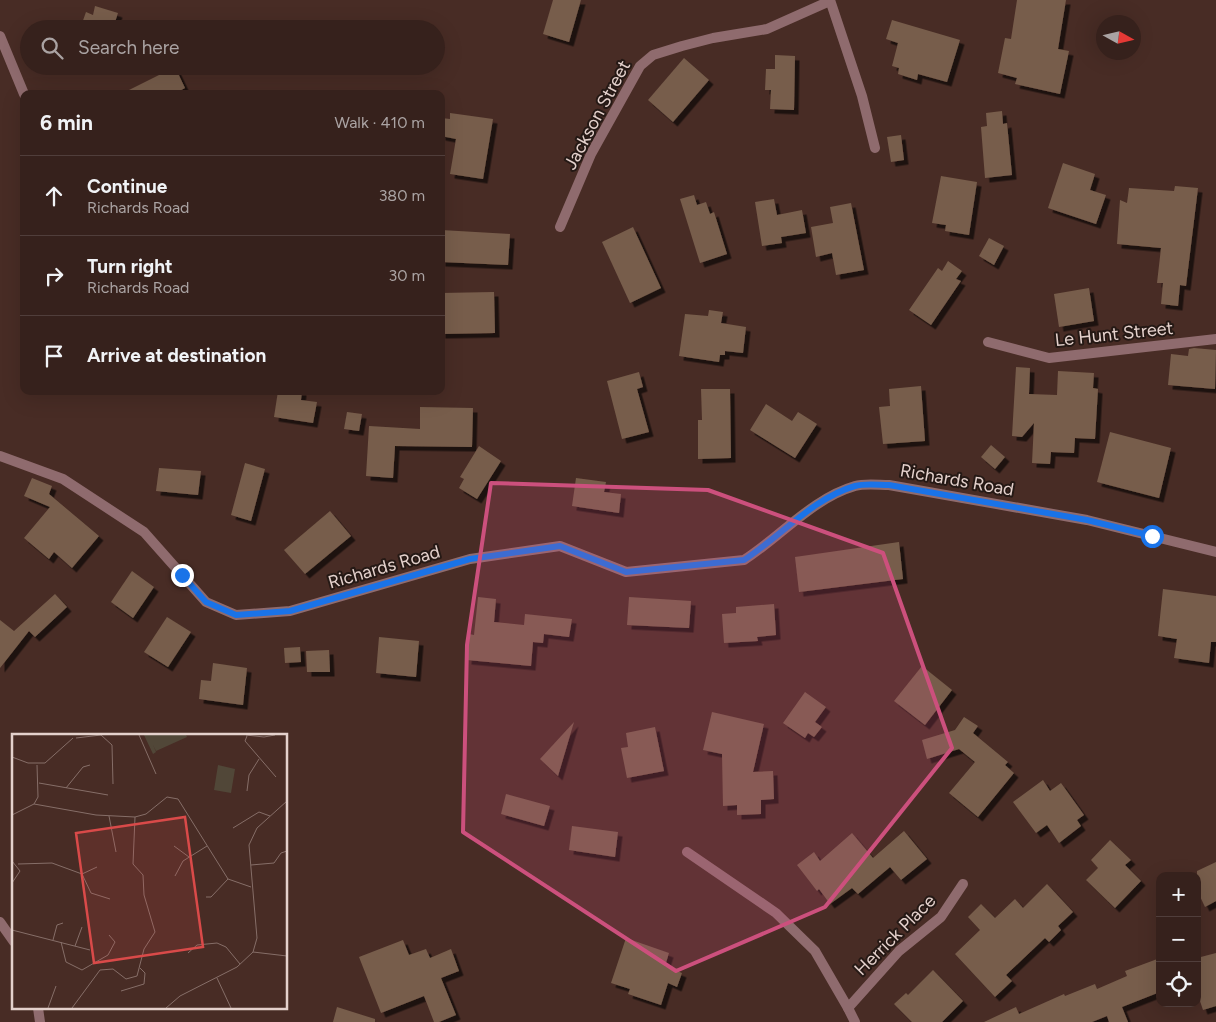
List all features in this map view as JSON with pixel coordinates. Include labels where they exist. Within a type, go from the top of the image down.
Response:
[{"type":"street","points":[[830,0],[862,96],[875,148]]},
{"type":"street","name":"Jackson Street","points":[[560,227],[591,154],[640,66],[653,55],[713,38],[767,30],[830,0]]},
{"type":"street","points":[[0,36],[22,90]]},
{"type":"street","name":"Le Hunt Street","points":[[988,342],[1048,358],[1216,340]]},
{"type":"street","name":"Richards Road","points":[[0,456],[63,479],[144,532],[206,602],[236,615],[290,611],[470,559],[560,546],[626,572],[744,560],[759,551],[824,499],[856,485],[889,485],[1087,520],[1216,552]]},
{"type":"street","points":[[687,852],[776,913],[814,952],[855,1022]]},
{"type":"street","name":"Herrick Place","points":[[848,1008],[899,951],[941,917],[963,884]]},
{"type":"street","points":[[0,922],[12,939]]},
{"type":"highlighted area","points":[[491,483],[708,490],[883,553],[952,748],[825,907],[676,971],[463,832],[467,645]]},
{"type":"building","points":[[553,0],[581,0],[569,42],[543,34]]},
{"type":"building","points":[[1017,0],[1066,0],[1058,49],[1069,51],[1060,94],[1015,84],[1017,78],[998,73],[1005,38],[1011,39]]},
{"type":"building","points":[[95,6],[118,13],[116,20],[83,20],[86,12],[93,15]]},
{"type":"building","points":[[892,20],[960,40],[947,82],[918,74],[917,80],[898,74],[899,68],[892,66],[898,43],[886,39]]},
{"type":"building","points":[[775,55],[795,56],[794,110],[770,109],[771,90],[765,90],[766,69],[775,69]]},
{"type":"building","points":[[684,58],[709,80],[673,122],[648,100]]},
{"type":"building","points":[[159,75],[179,75],[185,88],[181,90],[129,90]]},
{"type":"building","points":[[1002,111],[1003,124],[1007,123],[1012,175],[985,178],[981,127],[987,126],[986,113]]},
{"type":"building","points":[[450,113],[493,119],[483,179],[450,174],[456,139],[445,137],[445,118],[450,119]]},
{"type":"building","points":[[901,135],[904,160],[891,162],[887,137]]},
{"type":"building","points":[[1063,163],[1095,174],[1090,190],[1106,195],[1096,224],[1048,208]]},
{"type":"building","points":[[941,176],[977,182],[969,235],[945,231],[946,225],[932,223]]},
{"type":"building","points":[[1175,186],[1198,188],[1186,286],[1180,285],[1178,306],[1161,304],[1163,283],[1157,283],[1161,248],[1117,244],[1120,200],[1127,203],[1129,188],[1174,191]]},
{"type":"building","points":[[694,195],[697,205],[706,202],[710,214],[714,212],[727,254],[700,263],[680,199]]},
{"type":"building","points":[[774,199],[777,215],[802,210],[806,233],[781,237],[782,243],[762,246],[755,202]]},
{"type":"building","points":[[851,203],[864,270],[836,275],[832,253],[816,257],[811,227],[833,223],[830,207]]},
{"type":"building","points":[[633,227],[661,288],[630,303],[602,242]]},
{"type":"building","points":[[445,230],[510,234],[508,265],[445,262]]},
{"type":"building","points":[[989,238],[1004,246],[994,265],[979,256]]},
{"type":"building","points":[[948,261],[962,271],[956,279],[961,281],[931,325],[909,310],[938,268],[942,271]]},
{"type":"building","points":[[1089,288],[1094,321],[1059,327],[1054,294]]},
{"type":"building","points":[[494,292],[495,333],[445,334],[445,293]]},
{"type":"building","points":[[709,310],[723,312],[721,323],[746,327],[743,353],[725,351],[725,355],[720,355],[719,362],[679,356],[685,314],[708,316]]},
{"type":"building","points":[[1189,349],[1216,350],[1215,389],[1168,385],[1171,354],[1188,356]]},
{"type":"building","points":[[1016,367],[1030,368],[1029,394],[1057,395],[1058,371],[1094,373],[1093,388],[1098,389],[1095,439],[1075,438],[1074,453],[1051,452],[1050,464],[1032,463],[1034,423],[1022,437],[1012,436]]},
{"type":"building","points":[[639,372],[643,387],[637,389],[649,432],[622,439],[607,381]]},
{"type":"building","points":[[921,386],[925,441],[883,444],[879,407],[890,406],[889,389]]},
{"type":"building","points":[[701,389],[730,389],[731,458],[698,459],[698,420],[702,420]]},
{"type":"building","points":[[277,395],[302,395],[301,400],[317,402],[313,423],[274,417]]},
{"type":"building","points":[[766,404],[792,421],[798,412],[817,424],[795,458],[750,430]]},
{"type":"building","points":[[420,407],[473,408],[472,447],[395,446],[393,478],[366,476],[369,426],[420,429]]},
{"type":"building","points":[[347,412],[362,414],[359,431],[344,429]]},
{"type":"building","points":[[1110,432],[1171,448],[1159,498],[1097,482]]},
{"type":"building","points":[[991,445],[1005,457],[995,469],[981,457]]},
{"type":"building","points":[[479,446],[501,461],[477,499],[459,488],[464,479],[460,477]]},
{"type":"building","points":[[245,463],[265,469],[251,521],[231,515]]},
{"type":"building","points":[[159,468],[201,471],[198,495],[156,491]]},
{"type":"building","points":[[32,478],[52,486],[49,494],[99,536],[72,568],[54,552],[49,559],[24,538],[50,507],[24,496]]},
{"type":"building","points":[[576,478],[606,482],[604,492],[621,494],[619,513],[572,506]]},
{"type":"building","points":[[330,511],[351,536],[305,574],[284,550]]},
{"type":"building","points":[[899,542],[903,579],[799,592],[795,557]]},
{"type":"building","points":[[132,571],[154,587],[133,618],[111,602]]},
{"type":"building","points":[[1163,589],[1216,596],[1216,642],[1211,642],[1209,663],[1174,658],[1177,639],[1158,636]]},
{"type":"building","points":[[55,594],[67,607],[35,637],[29,631],[0,668],[0,620],[14,631]]},
{"type":"building","points":[[478,597],[496,599],[494,622],[524,625],[525,614],[572,619],[569,637],[544,634],[543,643],[533,642],[531,666],[467,660],[469,634],[474,635]]},
{"type":"building","points":[[629,597],[691,601],[689,628],[627,625]]},
{"type":"building","points":[[774,604],[776,635],[757,637],[758,641],[724,643],[722,614],[736,613],[736,607]]},
{"type":"building","points":[[167,617],[191,632],[168,667],[144,652]]},
{"type":"building","points":[[379,637],[419,641],[416,677],[376,673]]},
{"type":"building","points":[[300,647],[301,662],[285,663],[284,648]]},
{"type":"building","points":[[329,650],[330,672],[307,672],[306,651]]},
{"type":"building","points":[[213,663],[247,668],[243,705],[199,699],[201,680],[211,681]]},
{"type":"building","points":[[922,666],[952,690],[925,725],[894,701]]},
{"type":"building","points":[[805,692],[826,707],[815,722],[822,727],[814,737],[808,733],[805,738],[783,723]]},
{"type":"building","points":[[712,712],[764,724],[753,772],[773,771],[774,799],[761,800],[761,814],[737,815],[737,805],[723,806],[722,754],[703,750]]},
{"type":"building","points":[[964,717],[978,726],[973,733],[1008,762],[1005,765],[1014,773],[978,817],[949,793],[975,762],[959,749],[927,759],[922,740],[955,730]]},
{"type":"building","points":[[574,722],[558,776],[540,759]]},
{"type":"building","points":[[655,727],[664,771],[627,778],[621,748],[628,747],[626,733]]},
{"type":"building","points":[[1043,780],[1050,791],[1061,783],[1084,815],[1077,820],[1081,826],[1059,843],[1047,825],[1036,833],[1013,802]]},
{"type":"building","points":[[506,794],[550,806],[544,826],[501,814]]},
{"type":"building","points":[[572,826],[618,832],[615,857],[569,850]]},
{"type":"building","points":[[904,831],[927,859],[901,880],[890,867],[858,894],[852,888],[830,904],[819,889],[817,891],[797,865],[814,852],[820,861],[852,833],[873,858]]},
{"type":"building","points":[[1110,840],[1131,860],[1125,865],[1141,881],[1115,908],[1086,880],[1098,868],[1091,860]]},
{"type":"building","points":[[1216,862],[1216,901],[1205,907],[1201,898],[1201,872],[1197,871]]},
{"type":"building","points":[[1047,884],[1073,912],[1058,926],[1061,930],[1049,942],[1045,938],[1006,975],[1012,981],[995,997],[955,954],[980,930],[968,917],[981,904],[995,918],[1015,899],[1023,908]]},
{"type":"building","points":[[626,938],[669,953],[665,966],[682,973],[677,987],[668,983],[661,1005],[628,994],[630,989],[611,983]]},
{"type":"building","points":[[403,940],[409,955],[426,949],[430,958],[451,949],[459,971],[441,978],[456,1015],[439,1022],[434,1022],[424,996],[381,1013],[359,957]]},
{"type":"building","points":[[1216,953],[1216,1006],[1203,1010],[1201,1004],[1201,957]]},
{"type":"building","points":[[1156,959],[1156,994],[1122,1007],[1128,1022],[1109,1022],[1107,1016],[1092,1022],[984,1022],[1016,1007],[1019,1014],[1064,994],[1065,996],[1095,984],[1097,989],[1127,976],[1125,971]]},
{"type":"building","points":[[933,970],[963,1001],[942,1022],[912,1022],[894,1004],[906,993],[908,995]]},
{"type":"building","points":[[337,1007],[375,1019],[375,1022],[333,1022]]},
{"type":"route","points":[[182,575],[206,602],[236,615],[290,611],[470,559],[560,546],[626,572],[744,560],[759,551],[824,499],[856,485],[889,485],[1087,520],[1152,536]]}]
